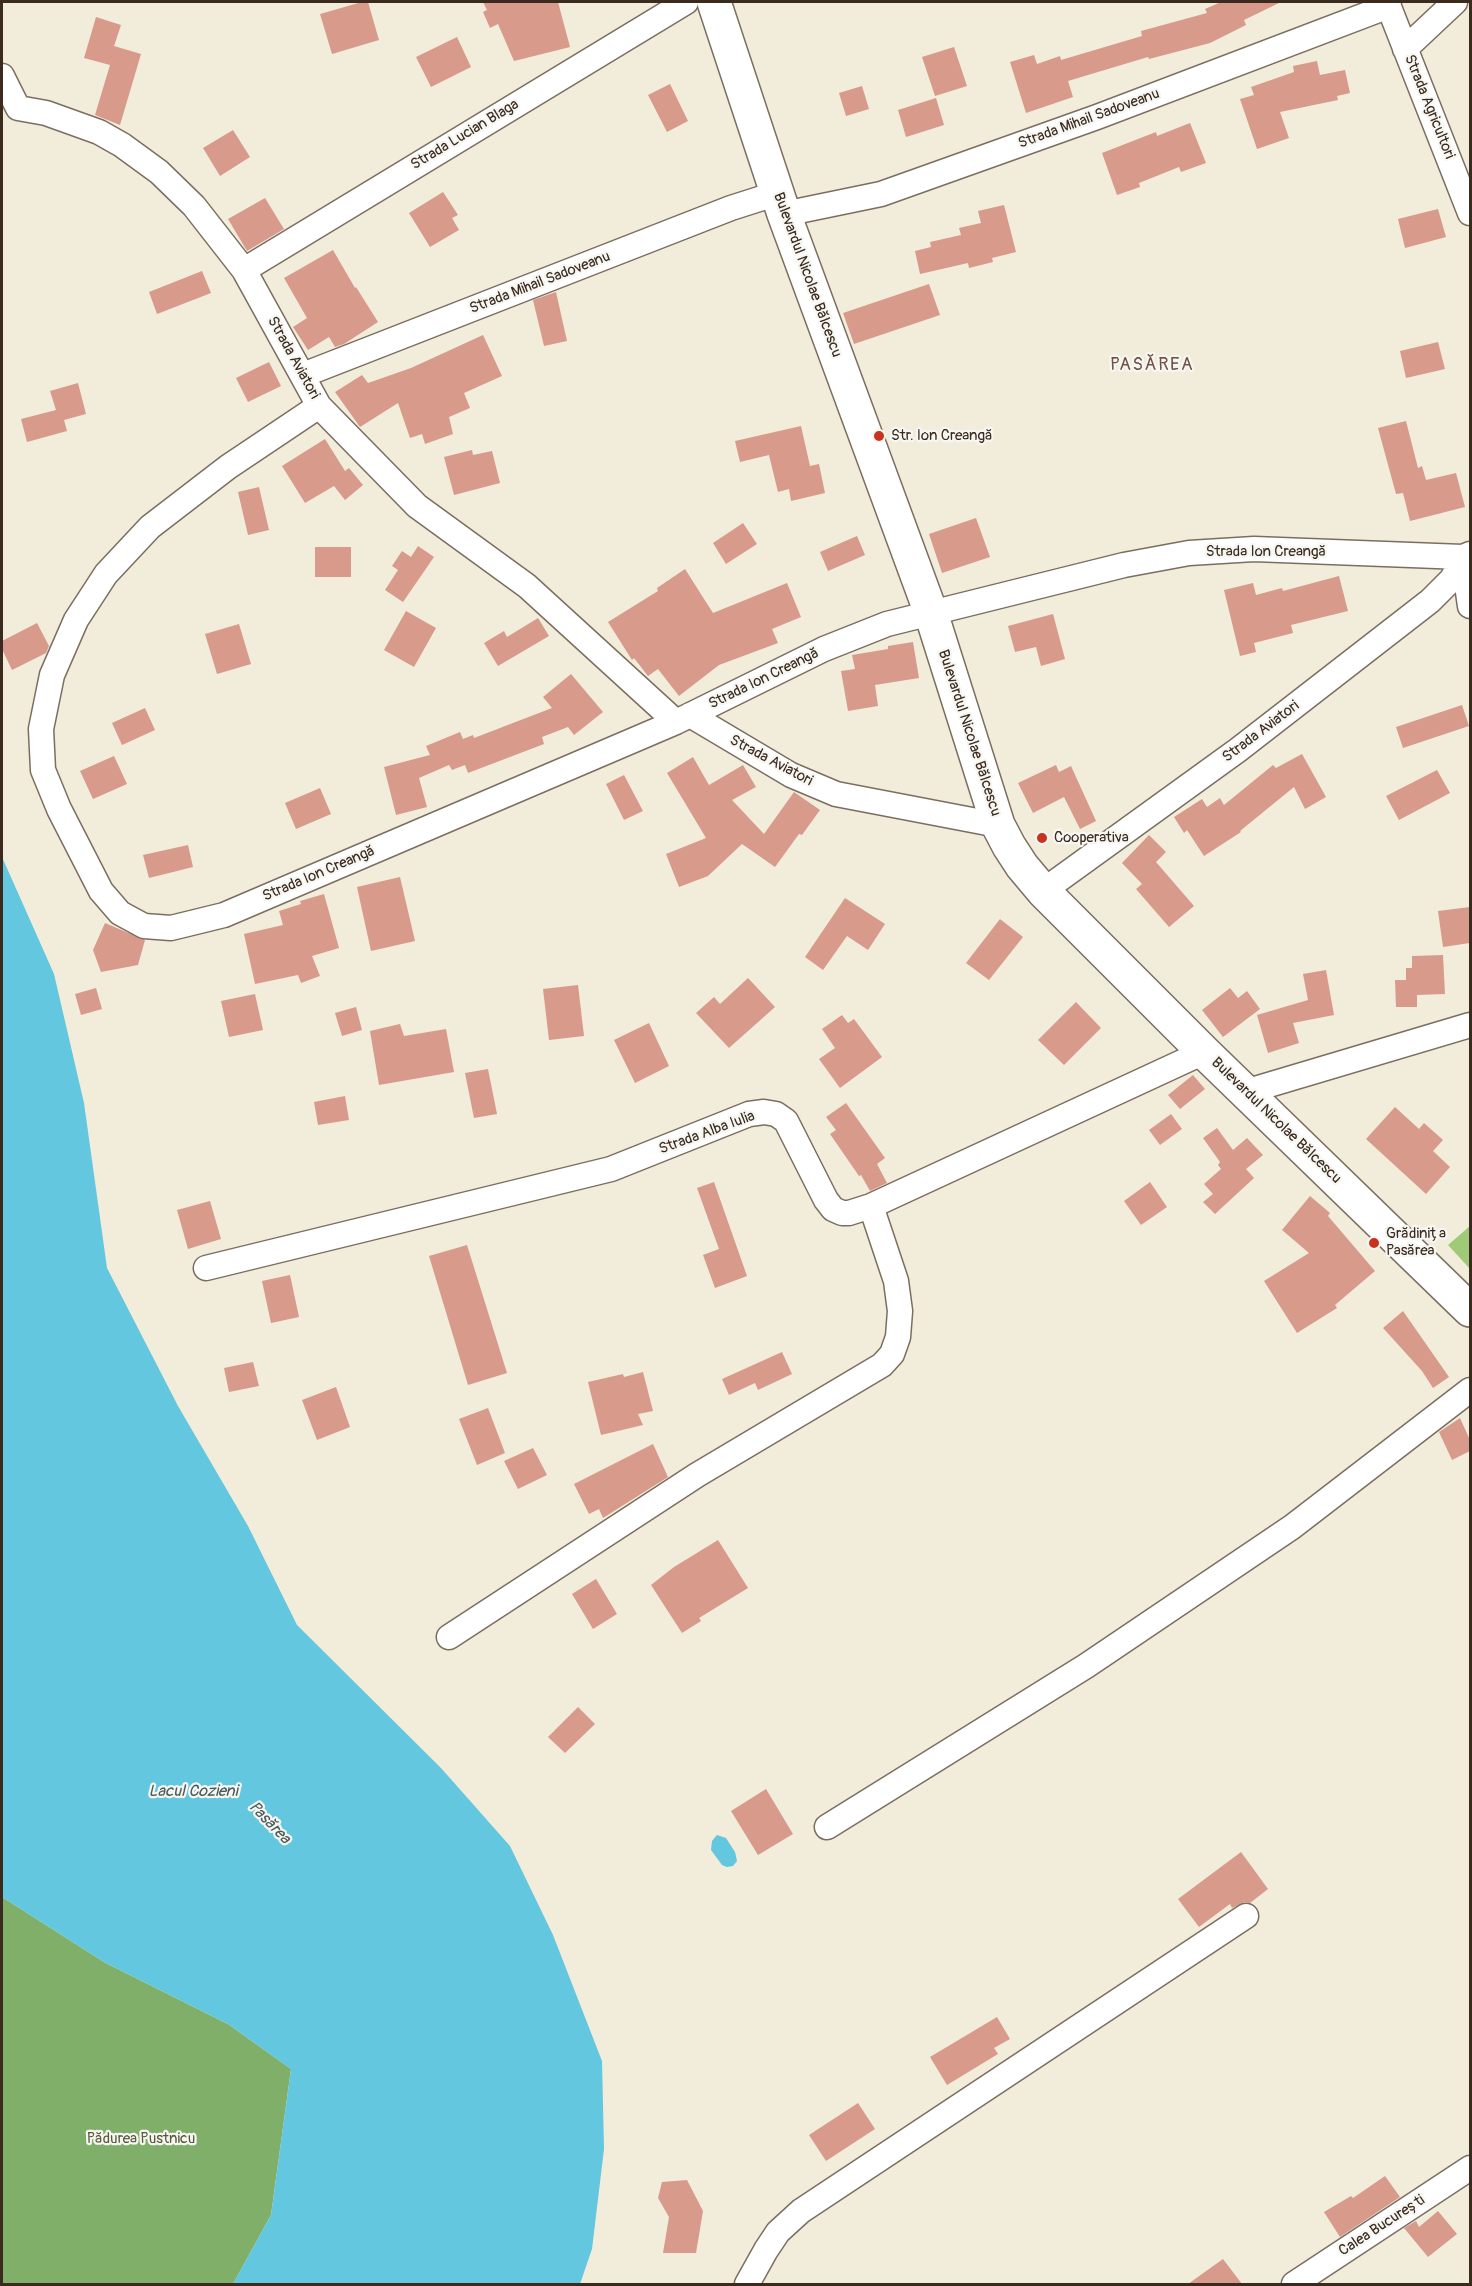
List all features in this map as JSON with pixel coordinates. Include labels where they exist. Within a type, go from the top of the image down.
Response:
[{"type":"main road","name":"Bulevardul Nicolae Bălcescu","points":[[714,2],[781,204],[931,613],[998,825],[1022,866],[1043,891],[1204,1052],[1470,1310]]},
{"type":"street","name":"Strada Lucian Blaga","points":[[243,270],[686,2]]},
{"type":"street","points":[[1405,49],[1455,2]]},
{"type":"street","name":"Strada Mihail Sadoveanu","points":[[303,375],[731,208],[881,194],[1098,117],[1388,4]]},
{"type":"street","name":"Strada Agricultori","points":[[1388,4],[1470,213]]},
{"type":"street","name":"Strada Aviatori","points":[[2,76],[10,114],[46,113],[74,122],[122,145],[159,172],[194,206],[243,270],[319,406],[417,506],[527,586],[683,718],[791,775],[836,794],[998,825]]},
{"type":"street","name":"Strada Ion Creangă","points":[[319,406],[228,467],[150,527],[106,574],[76,621],[52,675],[41,729],[44,770],[59,809],[101,891],[120,913],[144,926],[171,928],[224,915],[683,718],[824,649],[887,624],[1124,565],[1189,553],[1254,549],[1467,555]]},
{"type":"street","name":"Strada Aviatori","points":[[1043,891],[1238,750],[1430,601],[1452,579],[1467,555]]},
{"type":"street","points":[[1467,555],[1470,606]]},
{"type":"street","points":[[1245,1092],[1470,1025]]},
{"type":"street","name":"Strada Alba Iulia","points":[[206,1268],[611,1169],[749,1114],[764,1112],[776,1114],[786,1121],[826,1200],[833,1209],[849,1213],[871,1206],[1204,1052]]},
{"type":"street","points":[[449,1637],[697,1475],[882,1365],[891,1354],[898,1337],[900,1311],[896,1281],[871,1206]]},
{"type":"street","points":[[827,1827],[1086,1666],[1292,1527],[1470,1390]]},
{"type":"street","points":[[747,2284],[778,2232],[801,2211],[1246,1916]]},
{"type":"street","name":"Calea București","points":[[1294,2284],[1470,2168]]},
{"type":"green space","points":[[1470,1226],[1470,1269],[1448,1245]]},
{"type":"green space","name":"Pădurea Pustnicu","points":[[2,1897],[104,1962],[228,2024],[291,2069],[271,2215],[233,2284],[2,2284]]},
{"type":"water","name":"Lacul Cozieni","points":[[2,857],[54,974],[84,1103],[107,1268],[178,1406],[248,1526],[297,1625],[441,1768],[510,1846],[553,1935],[602,2061],[604,2149],[592,2249],[580,2284],[233,2284],[271,2215],[291,2069],[228,2024],[104,1962],[2,1897]]},
{"type":"water","points":[[717,1835],[726,1838],[735,1852],[737,1861],[733,1866],[722,1865],[711,1850],[712,1841]]},
{"type":"building","points":[[368,2],[379,40],[332,54],[320,14]]},
{"type":"building","points":[[483,2],[558,2],[570,47],[514,61],[498,24],[490,28],[483,12],[487,10]]},
{"type":"building","points":[[1221,2],[1281,2],[1244,20],[1246,25],[1210,43],[1149,59],[1148,57],[1068,81],[1073,97],[1026,113],[1010,62],[1034,55],[1037,64],[1060,56],[1061,60],[1142,36],[1141,31],[1207,13],[1205,9]]},
{"type":"building","points":[[96,17],[121,25],[114,46],[141,54],[120,125],[95,115],[110,65],[84,58]]},
{"type":"building","points":[[457,37],[471,67],[431,87],[416,57]]},
{"type":"building","points":[[954,47],[967,86],[935,96],[922,57]]},
{"type":"building","points":[[1317,61],[1320,75],[1345,70],[1350,93],[1337,96],[1338,100],[1280,112],[1289,138],[1257,149],[1240,99],[1254,95],[1251,87],[1294,72],[1293,66]]},
{"type":"building","points":[[670,84],[688,121],[667,132],[648,95]]},
{"type":"building","points":[[862,86],[869,109],[846,116],[839,93]]},
{"type":"building","points":[[936,98],[944,125],[906,137],[898,110]]},
{"type":"building","points":[[1190,123],[1206,163],[1181,172],[1179,167],[1139,183],[1140,187],[1117,195],[1102,153],[1156,132],[1157,136]]},
{"type":"building","points":[[233,130],[250,157],[220,176],[203,148]]},
{"type":"building","points":[[443,192],[458,215],[452,218],[459,230],[430,247],[409,213]]},
{"type":"building","points":[[265,198],[284,229],[247,251],[228,219]]},
{"type":"building","points":[[1004,205],[1016,252],[992,258],[993,262],[969,268],[968,263],[920,274],[915,251],[931,247],[930,242],[961,235],[959,228],[981,223],[978,211]]},
{"type":"building","points":[[1438,209],[1446,237],[1405,248],[1398,219]]},
{"type":"building","points":[[333,250],[378,322],[344,344],[335,347],[329,337],[308,350],[293,327],[307,318],[284,278]]},
{"type":"building","points":[[202,271],[211,293],[157,314],[149,292]]},
{"type":"building","points":[[929,284],[940,315],[854,344],[843,313]]},
{"type":"building","points":[[556,292],[567,341],[544,346],[533,300]]},
{"type":"building","points":[[483,335],[502,376],[464,393],[470,408],[449,417],[453,434],[425,444],[422,434],[410,438],[398,403],[360,427],[335,392],[362,375],[368,383],[411,368]]},
{"type":"building","points":[[1438,342],[1445,369],[1406,378],[1400,351]]},
{"type":"building","points":[[269,362],[281,386],[248,402],[236,378]]},
{"type":"building","points":[[78,383],[86,414],[64,420],[67,431],[27,442],[21,419],[56,410],[50,391]]},
{"type":"building","points":[[1406,421],[1418,468],[1422,466],[1426,480],[1456,473],[1465,507],[1410,521],[1403,493],[1396,494],[1378,428]]},
{"type":"building","points":[[801,426],[810,466],[819,464],[825,493],[791,501],[789,489],[778,492],[769,455],[740,462],[735,441]]},
{"type":"building","points":[[325,439],[345,471],[349,468],[363,485],[345,500],[334,486],[305,503],[282,466]]},
{"type":"building","points":[[472,450],[473,455],[492,451],[500,483],[454,495],[444,457]]},
{"type":"building","points":[[259,487],[269,530],[248,535],[238,492]]},
{"type":"building","points":[[976,518],[990,557],[942,573],[929,534]]},
{"type":"building","points":[[743,523],[757,544],[726,564],[713,543]]},
{"type":"building","points":[[857,536],[865,555],[828,571],[820,552]]},
{"type":"building","points":[[418,546],[434,557],[403,602],[385,590],[398,570],[392,566],[402,551],[411,557]]},
{"type":"building","points":[[315,547],[351,547],[351,577],[315,577]]},
{"type":"building","points":[[685,569],[713,613],[787,583],[801,617],[772,629],[778,643],[719,665],[679,696],[658,669],[648,676],[634,658],[632,660],[608,622],[658,591],[657,588]]},
{"type":"building","points":[[1339,576],[1348,611],[1291,625],[1293,633],[1254,643],[1256,652],[1240,656],[1224,590],[1253,583],[1256,595],[1282,588],[1283,591]]},
{"type":"building","points":[[406,611],[436,628],[414,667],[384,650]]},
{"type":"building","points":[[1053,614],[1065,659],[1041,666],[1036,647],[1015,652],[1008,626]]},
{"type":"building","points":[[538,618],[549,636],[498,666],[484,643],[504,631],[507,637]]},
{"type":"building","points":[[37,623],[49,646],[46,653],[12,670],[2,649],[2,641]]},
{"type":"building","points":[[239,624],[251,664],[217,674],[205,634]]},
{"type":"building","points":[[913,642],[919,678],[875,685],[878,706],[848,711],[841,671],[855,669],[852,655]]},
{"type":"building","points":[[571,674],[603,712],[574,735],[568,727],[542,737],[544,744],[468,773],[465,765],[452,770],[449,765],[419,778],[427,807],[396,815],[384,767],[430,755],[426,746],[460,732],[463,739],[473,735],[474,738],[552,708],[543,697]]},
{"type":"building","points":[[1462,705],[1469,726],[1403,748],[1396,727]]},
{"type":"building","points":[[145,708],[155,730],[122,745],[112,723]]},
{"type":"building","points":[[1302,754],[1326,797],[1305,809],[1294,787],[1241,832],[1204,856],[1187,830],[1184,833],[1174,817],[1202,799],[1207,807],[1220,798],[1224,805],[1273,765],[1276,768]]},
{"type":"building","points":[[114,756],[127,784],[93,799],[80,771]]},
{"type":"building","points":[[693,757],[709,785],[743,765],[756,787],[732,800],[764,834],[794,792],[820,810],[775,867],[742,844],[708,876],[679,887],[666,854],[706,838],[667,773]]},
{"type":"building","points":[[1056,765],[1059,772],[1071,766],[1096,821],[1080,829],[1064,797],[1033,813],[1018,783]]},
{"type":"building","points":[[1437,770],[1450,793],[1399,820],[1386,796]]},
{"type":"building","points":[[624,775],[643,811],[624,820],[606,784]]},
{"type":"building","points":[[320,788],[331,814],[296,829],[285,803]]},
{"type":"building","points":[[1149,835],[1166,852],[1156,862],[1194,906],[1169,927],[1136,889],[1142,884],[1122,863]]},
{"type":"building","points":[[188,845],[193,867],[149,878],[143,855]]},
{"type":"building","points":[[400,877],[415,941],[371,951],[357,887]]},
{"type":"building","points":[[324,894],[339,948],[312,956],[320,976],[301,983],[298,975],[255,984],[244,934],[283,925],[279,911],[301,904],[300,901]]},
{"type":"building","points":[[845,898],[885,924],[868,950],[847,936],[823,970],[805,957]]},
{"type":"building","points":[[1470,907],[1470,943],[1443,947],[1438,911]]},
{"type":"building","points":[[1000,919],[1023,937],[989,980],[966,963]]},
{"type":"building","points":[[105,923],[145,940],[138,965],[101,972],[93,950]]},
{"type":"building","points":[[1443,955],[1445,994],[1417,995],[1417,1007],[1396,1007],[1395,980],[1406,980],[1406,968],[1412,968],[1412,956]]},
{"type":"building","points":[[1326,970],[1334,1015],[1293,1023],[1299,1043],[1268,1053],[1257,1015],[1308,1000],[1303,974]]},
{"type":"building","points":[[748,978],[775,1007],[729,1048],[696,1013],[714,997],[720,1004]]},
{"type":"building","points":[[578,985],[584,1036],[549,1040],[543,989]]},
{"type":"building","points":[[96,988],[102,1009],[81,1015],[75,994]]},
{"type":"building","points":[[1230,988],[1238,998],[1247,991],[1260,1009],[1223,1037],[1202,1010]]},
{"type":"building","points":[[255,994],[263,1030],[229,1037],[221,1001]]},
{"type":"building","points":[[1076,1002],[1101,1028],[1064,1065],[1038,1040]]},
{"type":"building","points":[[356,1007],[362,1030],[342,1036],[335,1013]]},
{"type":"building","points":[[842,1015],[848,1023],[854,1019],[882,1057],[840,1088],[819,1059],[835,1048],[822,1029]]},
{"type":"building","points":[[649,1023],[669,1066],[635,1083],[614,1040]]},
{"type":"building","points":[[400,1024],[404,1036],[446,1029],[454,1072],[379,1085],[370,1031]]},
{"type":"building","points":[[488,1069],[497,1114],[474,1118],[465,1073]]},
{"type":"building","points":[[1193,1075],[1205,1089],[1180,1109],[1168,1095]]},
{"type":"building","points":[[345,1096],[349,1120],[318,1125],[314,1102]]},
{"type":"building","points":[[846,1103],[885,1158],[877,1164],[887,1183],[870,1191],[861,1175],[859,1176],[830,1134],[836,1130],[826,1117]]},
{"type":"building","points":[[1395,1107],[1419,1129],[1424,1123],[1443,1140],[1433,1151],[1450,1167],[1426,1194],[1366,1139]]},
{"type":"building","points":[[1171,1114],[1182,1129],[1160,1145],[1149,1130]]},
{"type":"building","points":[[1217,1128],[1233,1150],[1247,1138],[1263,1155],[1246,1169],[1254,1178],[1215,1214],[1203,1202],[1213,1194],[1204,1184],[1221,1169],[1218,1165],[1220,1162],[1203,1138]]},
{"type":"building","points":[[714,1182],[747,1276],[715,1288],[703,1255],[719,1249],[697,1188]]},
{"type":"building","points":[[1150,1182],[1167,1207],[1141,1225],[1124,1201]]},
{"type":"building","points":[[1310,1196],[1330,1213],[1328,1216],[1375,1271],[1335,1305],[1337,1308],[1297,1333],[1264,1281],[1309,1253],[1282,1230]]},
{"type":"building","points":[[210,1201],[221,1239],[188,1249],[177,1210]]},
{"type":"building","points":[[467,1245],[507,1373],[468,1385],[429,1256]]},
{"type":"building","points":[[290,1275],[299,1317],[271,1323],[262,1281]]},
{"type":"building","points":[[1403,1311],[1449,1377],[1433,1388],[1422,1371],[1383,1328]]},
{"type":"building","points":[[782,1352],[792,1374],[758,1390],[755,1383],[729,1395],[722,1379]]},
{"type":"building","points":[[253,1362],[259,1386],[229,1392],[224,1368]]},
{"type":"building","points":[[643,1372],[653,1411],[638,1414],[643,1425],[601,1435],[588,1382]]},
{"type":"building","points":[[336,1387],[350,1427],[317,1440],[302,1400]]},
{"type":"building","points":[[488,1408],[505,1453],[477,1465],[459,1419]]},
{"type":"building","points":[[1460,1418],[1470,1440],[1470,1451],[1452,1460],[1439,1432]]},
{"type":"building","points":[[653,1444],[668,1477],[603,1518],[599,1509],[589,1514],[574,1484]]},
{"type":"building","points":[[533,1448],[547,1475],[518,1489],[504,1461]]},
{"type":"building","points":[[718,1540],[748,1588],[699,1618],[701,1621],[682,1633],[651,1585],[674,1567]]},
{"type":"building","points":[[596,1579],[617,1614],[593,1629],[572,1594]]},
{"type":"building","points":[[578,1707],[595,1724],[565,1753],[548,1737]]},
{"type":"building","points":[[766,1789],[793,1834],[758,1855],[731,1811]]},
{"type":"building","points":[[1241,1852],[1268,1889],[1250,1903],[1245,1902],[1232,1908],[1230,1904],[1199,1927],[1178,1899]]},
{"type":"building","points":[[997,2017],[1010,2039],[994,2048],[998,2054],[947,2085],[930,2057]]},
{"type":"building","points":[[858,2103],[875,2129],[826,2161],[809,2135]]},
{"type":"building","points":[[1385,2176],[1400,2197],[1340,2237],[1324,2212],[1351,2196],[1353,2198]]},
{"type":"building","points":[[687,2180],[703,2211],[696,2253],[663,2253],[669,2217],[658,2198],[662,2182]]},
{"type":"building","points":[[1438,2211],[1457,2234],[1428,2257],[1404,2228],[1416,2221],[1419,2227]]},
{"type":"building","points":[[1223,2259],[1242,2284],[1188,2284]]},
{"type":"place","name":"Str. Ion Creangă","points":[[879,436]]},
{"type":"place","name":"Cooperativa","points":[[1042,838]]},
{"type":"place","name":"Grădinița Pasărea","points":[[1374,1243]]},
{"type":"district","name":"PASĂREA","points":[[1152,365]]},
{"type":"water label","name":"Pasărea","points":[[269,1823]]}]
